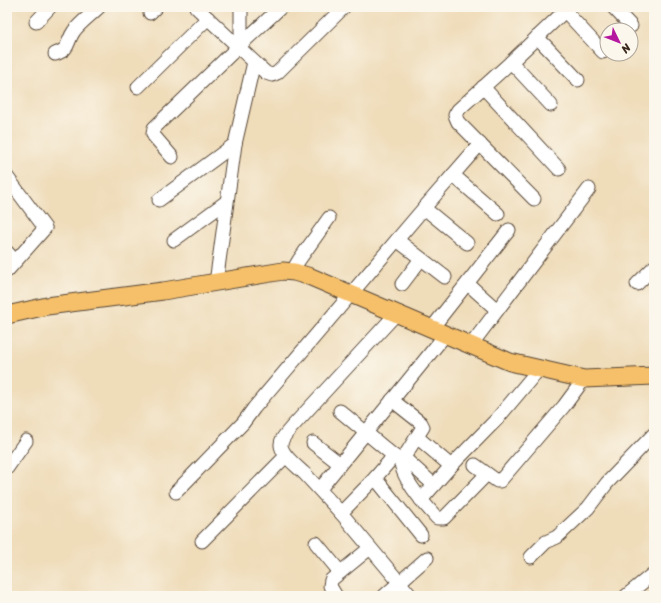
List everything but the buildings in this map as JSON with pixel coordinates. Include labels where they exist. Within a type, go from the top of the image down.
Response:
[{"type":"main road","points":[[7,315],[47,306],[216,283],[283,271],[294,272],[311,277],[510,362],[584,379],[654,376]]},
{"type":"street","points":[[36,22],[50,7]]},
{"type":"street","points":[[55,54],[68,47],[74,32],[99,7]]},
{"type":"street","points":[[196,7],[239,45],[254,62],[269,75],[275,75],[344,7]]},
{"type":"street","points":[[239,45],[241,7]]},
{"type":"street","points":[[172,157],[154,136],[154,128],[239,45],[281,7]]},
{"type":"street","points":[[613,7],[626,22]]},
{"type":"street","points":[[534,199],[458,122],[455,115],[458,110],[567,9],[599,47]]},
{"type":"street","points":[[138,87],[208,18]]},
{"type":"street","points":[[537,38],[578,80]]},
{"type":"street","points":[[216,283],[235,144],[254,62]]},
{"type":"street","points":[[511,62],[551,105]]},
{"type":"street","points":[[483,87],[559,169]]},
{"type":"street","points":[[159,200],[235,144]]},
{"type":"street","points":[[176,492],[243,423],[254,408],[480,144]]},
{"type":"street","points":[[453,175],[498,214]]},
{"type":"street","points":[[7,178],[45,228],[10,261]]},
{"type":"street","points":[[471,345],[589,189]]},
{"type":"street","points":[[174,240],[226,202]]},
{"type":"street","points":[[424,208],[467,243]]},
{"type":"street","points":[[294,272],[297,263],[328,218]]},
{"type":"street","points":[[320,489],[392,400],[439,331],[468,284],[508,230]]},
{"type":"street","points":[[397,240],[445,277]]},
{"type":"street","points":[[402,284],[421,259]]},
{"type":"street","points":[[637,284],[654,266]]},
{"type":"street","points":[[468,284],[497,310]]},
{"type":"street","points":[[396,314],[283,437],[281,449],[286,456],[320,489],[410,595]]},
{"type":"street","points":[[421,500],[451,466],[497,419],[539,369]]},
{"type":"street","points":[[475,465],[497,481],[503,479],[564,406],[584,379]]},
{"type":"street","points":[[341,513],[375,478],[399,458],[423,428],[421,423],[392,400]]},
{"type":"street","points":[[340,411],[366,433],[434,485]]},
{"type":"street","points":[[531,557],[546,542],[557,537],[588,508],[607,483],[654,434]]},
{"type":"street","points":[[417,437],[451,466]]},
{"type":"street","points":[[7,468],[26,441]]},
{"type":"street","points":[[313,443],[340,464]]},
{"type":"street","points":[[202,541],[286,456]]},
{"type":"street","points":[[399,458],[404,474],[421,500],[437,518],[444,518],[459,505],[487,474]]},
{"type":"street","points":[[375,478],[421,535]]},
{"type":"street","points":[[316,542],[340,572]]},
{"type":"street","points":[[336,596],[330,586],[331,580],[370,548]]},
{"type":"street","points":[[384,596],[427,558]]},
{"type":"street","points":[[630,595],[654,573]]}]
